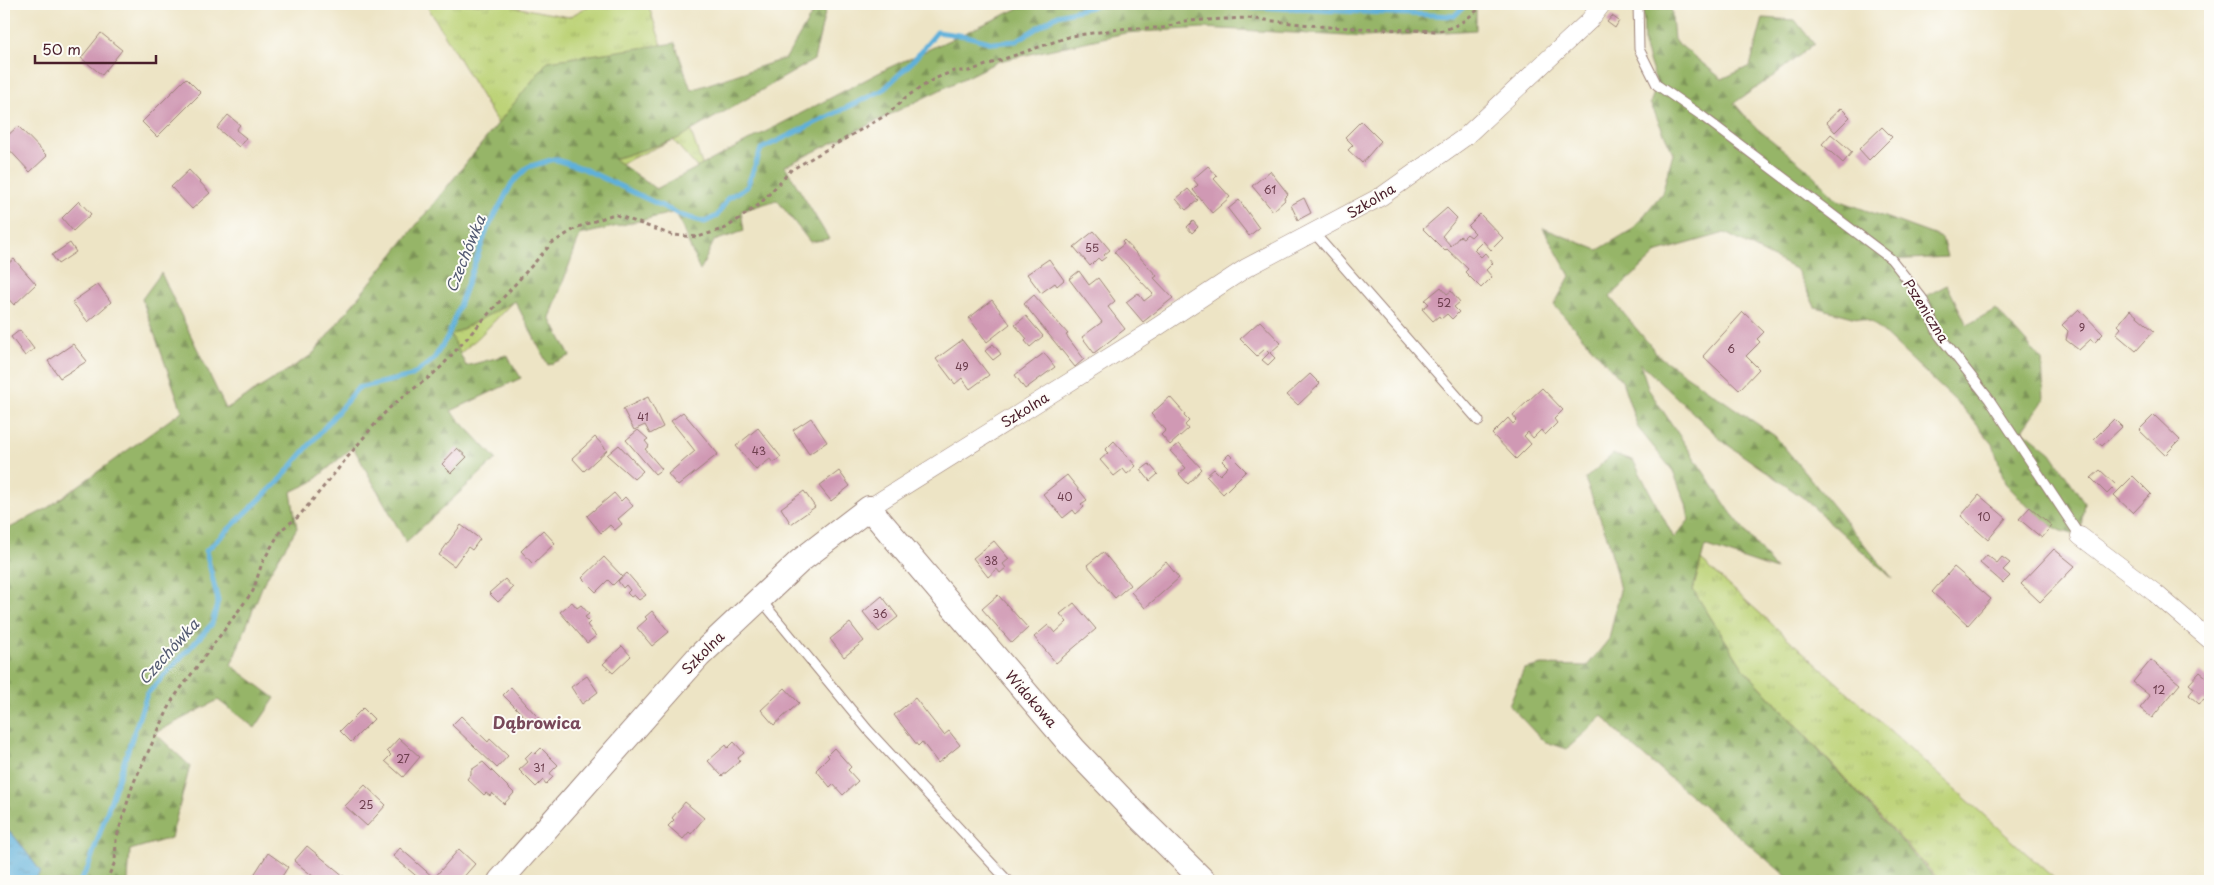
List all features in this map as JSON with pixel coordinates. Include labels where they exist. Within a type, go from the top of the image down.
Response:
[{"type":"street","name":"Szkolna","points":[[500,881],[561,814],[675,681],[759,598],[800,561],[868,508],[1150,332],[1246,268],[1382,196],[1465,137],[1589,21],[1602,4]]},
{"type":"street","name":"Widokowa","points":[[868,508],[1074,749],[1204,881]]},
{"type":"street","name":"Pszeniczna","points":[[2080,536],[2155,593],[2210,640]]},
{"type":"lane","name":"Pszeniczna","points":[[1638,4],[1639,49],[1657,85],[1702,116],[1892,260],[1922,298],[1939,335],[1989,399],[2080,536]]},
{"type":"lane","points":[[1314,233],[1479,421]]},
{"type":"lane","points":[[759,598],[868,730],[1008,881]]},
{"type":"path","points":[[106,881],[115,862],[116,840],[133,784],[173,699],[253,591],[262,563],[281,530],[298,517],[382,415],[410,391],[425,382],[441,367],[552,243],[578,226],[614,214],[672,235],[698,237],[726,228],[760,204],[792,170],[888,114],[906,97],[934,79],[954,71],[969,71],[1071,36],[1128,28],[1162,28],[1185,21],[1247,18],[1294,22],[1328,28],[1438,30],[1448,29],[1465,21],[1484,4]]},
{"type":"green space","points":[[426,4],[513,4],[515,7],[569,17],[592,4],[648,4],[707,179],[673,140],[541,199],[575,237],[479,337],[312,482],[226,409],[312,355],[498,124]]},
{"type":"green space","points":[[818,4],[827,4],[814,60],[677,139],[614,159],[656,189],[888,68],[1028,4],[1476,4],[1476,30],[1365,37],[1203,28],[1125,33],[999,61],[785,166],[829,239],[810,242],[777,200],[741,211],[744,231],[714,241],[700,271],[676,212],[580,235],[550,318],[570,356],[548,365],[515,301],[451,335],[466,366],[507,355],[521,378],[451,411],[496,459],[406,542],[353,447],[312,482],[291,492],[297,528],[264,582],[231,665],[275,698],[255,728],[218,700],[155,733],[190,766],[171,838],[130,850],[128,881],[4,881],[4,531],[46,509],[182,411],[142,299],[161,273],[226,409],[312,355],[548,61],[675,43],[691,90],[786,58]]},
{"type":"green space","points":[[1643,4],[1671,4],[1674,40],[1722,79],[1750,66],[1763,18],[1795,20],[1814,44],[1772,77],[1734,103],[1754,126],[1806,168],[1838,200],[1942,238],[1947,257],[1892,260],[1922,298],[1947,285],[1967,325],[1996,309],[2042,360],[2044,400],[2023,430],[2051,453],[2084,502],[2080,536],[2062,531],[2042,521],[2005,483],[1993,444],[1963,408],[1872,322],[1815,307],[1797,270],[1725,233],[1658,252],[1610,297],[1660,357],[1775,436],[1893,579],[1802,497],[1725,443],[1640,363],[1649,390],[1729,510],[1776,570],[1705,546],[1693,590],[1743,668],[1938,881],[1792,881],[1624,739],[1603,716],[1567,749],[1543,741],[1509,705],[1524,669],[1542,665],[1587,666],[1609,639],[1620,590],[1608,539],[1585,479],[1613,454],[1633,460],[1674,538],[1689,520],[1686,504],[1673,471],[1638,428],[1622,381],[1554,305],[1570,276],[1543,228],[1598,250],[1633,229],[1662,193],[1673,153],[1650,103],[1657,85],[1644,45]]},
{"type":"green space","points":[[1701,560],[2057,881],[1940,881],[1743,668],[1693,590]]},
{"type":"water","points":[[4,827],[15,837],[41,872],[33,881],[4,880]]},
{"type":"building","points":[[1612,16],[1619,21],[1615,28],[1607,22]]},
{"type":"building","points":[[101,33],[122,50],[102,75],[81,58]]},
{"type":"building","points":[[186,78],[201,93],[157,137],[142,122]]},
{"type":"building","points":[[1841,108],[1850,117],[1835,132],[1826,122]]},
{"type":"building","points":[[228,115],[240,125],[236,130],[246,138],[239,147],[217,128]]},
{"type":"building","points":[[1361,121],[1381,141],[1362,163],[1348,150],[1353,145],[1345,137]]},
{"type":"building","points":[[18,126],[47,156],[30,172],[4,144],[4,139]]},
{"type":"building","points":[[1882,127],[1892,137],[1869,160],[1859,149]]},
{"type":"building","points":[[1831,134],[1852,152],[1843,163],[1822,144]]},
{"type":"building","points":[[1208,166],[1217,176],[1214,179],[1230,197],[1212,213],[1193,190],[1198,185],[1193,179]]},
{"type":"building","points":[[189,170],[210,193],[192,209],[171,187]]},
{"type":"building","points":[[1270,171],[1288,194],[1284,198],[1285,200],[1273,211],[1252,186]]},
{"type":"building","points":[[1188,189],[1198,200],[1186,210],[1176,199]]},
{"type":"building","points":[[1304,198],[1311,213],[1298,220],[1291,205]]},
{"type":"building","points":[[1239,200],[1259,228],[1249,236],[1228,209]]},
{"type":"building","points":[[79,201],[91,214],[73,231],[62,218]]},
{"type":"building","points":[[1447,208],[1457,218],[1442,236],[1451,246],[1460,236],[1463,238],[1467,234],[1471,237],[1475,233],[1468,226],[1480,214],[1503,238],[1491,250],[1483,241],[1474,250],[1481,257],[1485,253],[1493,263],[1486,270],[1492,277],[1481,288],[1465,272],[1468,269],[1447,249],[1445,251],[1423,229]]},
{"type":"building","points":[[1193,221],[1198,227],[1192,233],[1187,227]]},
{"type":"building","points":[[1094,231],[1110,250],[1101,261],[1098,258],[1090,266],[1074,247]]},
{"type":"building","points":[[1124,240],[1157,276],[1154,278],[1173,298],[1143,322],[1126,302],[1138,293],[1144,301],[1153,294],[1114,252],[1124,244],[1122,242]]},
{"type":"building","points":[[70,243],[76,252],[58,264],[52,255]]},
{"type":"building","points":[[14,259],[36,284],[14,305],[4,294],[4,267]]},
{"type":"building","points":[[1049,259],[1064,280],[1057,286],[1055,283],[1041,293],[1027,274]]},
{"type":"building","points":[[1079,271],[1089,285],[1098,278],[1115,301],[1108,307],[1125,329],[1094,353],[1082,337],[1102,322],[1069,279]]},
{"type":"building","points":[[98,284],[111,302],[88,322],[72,302]]},
{"type":"building","points":[[1441,287],[1447,294],[1451,291],[1460,302],[1454,307],[1459,312],[1452,319],[1447,314],[1441,319],[1439,316],[1433,321],[1422,309],[1429,304],[1425,300]]},
{"type":"building","points":[[1034,295],[1068,334],[1066,335],[1084,359],[1075,367],[1024,304]]},
{"type":"building","points":[[992,300],[1010,324],[987,342],[969,318]]},
{"type":"building","points":[[2079,309],[2103,334],[2094,343],[2091,339],[2079,350],[2066,340],[2068,331],[2062,325]]},
{"type":"building","points":[[2130,310],[2154,331],[2136,351],[2116,334],[2121,328],[2118,325]]},
{"type":"building","points":[[1743,312],[1764,332],[1757,339],[1760,342],[1746,356],[1759,369],[1739,390],[1703,356]]},
{"type":"building","points":[[1026,316],[1043,336],[1030,347],[1025,341],[1027,339],[1015,325]]},
{"type":"building","points":[[1260,321],[1281,343],[1270,353],[1275,358],[1268,365],[1262,360],[1269,353],[1265,349],[1257,356],[1240,339]]},
{"type":"building","points":[[20,330],[34,349],[25,356],[11,337]]},
{"type":"building","points":[[962,340],[989,375],[970,389],[962,378],[955,384],[936,359]]},
{"type":"building","points":[[73,344],[87,361],[60,378],[48,361]]},
{"type":"building","points":[[993,344],[1001,354],[993,360],[985,351]]},
{"type":"building","points":[[1044,353],[1055,367],[1025,389],[1015,375]]},
{"type":"building","points":[[1310,374],[1320,384],[1298,405],[1287,395]]},
{"type":"building","points":[[1542,388],[1563,410],[1554,419],[1557,423],[1545,435],[1541,430],[1533,438],[1528,432],[1524,436],[1531,444],[1516,459],[1492,434],[1508,418],[1513,424],[1517,420],[1513,415]]},
{"type":"building","points":[[648,397],[663,427],[650,434],[645,425],[634,430],[623,409]]},
{"type":"building","points":[[1170,397],[1189,421],[1185,425],[1188,429],[1170,445],[1161,435],[1166,430],[1151,414]]},
{"type":"building","points":[[683,412],[718,454],[678,486],[668,474],[695,451],[671,421]]},
{"type":"building","points":[[2154,415],[2180,440],[2165,455],[2139,430]]},
{"type":"building","points":[[811,418],[827,442],[809,454],[793,430]]},
{"type":"building","points":[[2114,419],[2122,427],[2102,446],[2094,439]]},
{"type":"building","points":[[758,428],[781,457],[773,463],[770,459],[756,470],[736,446]]},
{"type":"building","points":[[638,430],[648,439],[645,441],[649,446],[645,449],[662,469],[655,474],[626,440]]},
{"type":"building","points":[[595,437],[607,450],[584,471],[572,458]]},
{"type":"building","points":[[1114,441],[1136,466],[1127,474],[1123,469],[1114,476],[1100,460],[1108,453],[1105,450]]},
{"type":"building","points":[[1179,444],[1202,469],[1188,484],[1179,474],[1186,468],[1170,451]]},
{"type":"building","points":[[619,445],[643,471],[634,479],[607,455]]},
{"type":"building","points":[[457,448],[467,457],[451,473],[442,464]]},
{"type":"building","points":[[1229,454],[1246,471],[1223,494],[1206,476],[1214,469],[1220,475],[1228,467],[1222,461]]},
{"type":"building","points":[[1149,464],[1158,474],[1150,481],[1141,470]]},
{"type":"building","points":[[2100,470],[2116,485],[2107,494],[2091,478]]},
{"type":"building","points":[[839,471],[850,486],[831,501],[819,486]]},
{"type":"building","points":[[1067,475],[1087,500],[1081,504],[1084,507],[1076,514],[1073,510],[1063,518],[1043,494]]},
{"type":"building","points":[[2133,476],[2151,494],[2133,513],[2114,495]]},
{"type":"building","points":[[804,491],[815,507],[791,524],[781,508]]},
{"type":"building","points":[[614,493],[621,501],[625,497],[633,506],[618,519],[622,524],[615,530],[610,525],[601,533],[587,516]]},
{"type":"building","points":[[1979,495],[2006,518],[1988,540],[1961,516]]},
{"type":"building","points":[[2030,507],[2052,526],[2042,538],[2019,519]]},
{"type":"building","points":[[461,525],[480,539],[472,550],[468,547],[454,566],[439,555]]},
{"type":"building","points":[[543,530],[555,543],[533,564],[521,551]]},
{"type":"building","points":[[994,541],[1009,559],[1003,564],[1006,568],[1000,573],[997,569],[988,577],[973,558]]},
{"type":"building","points":[[2054,549],[2075,566],[2040,602],[2021,584]]},
{"type":"building","points":[[1103,552],[1130,585],[1115,598],[1087,565]]},
{"type":"building","points":[[1987,555],[1997,563],[2002,557],[2010,563],[2003,570],[2010,576],[2003,583],[1980,563]]},
{"type":"building","points":[[604,557],[622,576],[613,585],[608,580],[596,592],[582,578]]},
{"type":"building","points":[[1166,562],[1179,578],[1145,608],[1131,592]]},
{"type":"building","points":[[1954,567],[1991,599],[1968,625],[1932,592]]},
{"type":"building","points":[[627,573],[646,595],[639,600],[634,595],[631,597],[627,593],[630,590],[626,585],[623,588],[618,581]]},
{"type":"building","points":[[505,579],[513,588],[498,602],[489,593]]},
{"type":"building","points":[[998,595],[1028,628],[1012,643],[982,609]]},
{"type":"building","points":[[882,596],[898,617],[879,632],[863,612]]},
{"type":"building","points":[[572,602],[577,608],[581,605],[589,614],[585,617],[590,622],[587,625],[596,636],[587,643],[560,612]]},
{"type":"building","points":[[1074,603],[1096,629],[1056,663],[1034,637],[1048,625],[1055,633],[1067,622],[1060,614]]},
{"type":"building","points":[[652,611],[669,632],[652,646],[637,628],[647,619],[645,617]]},
{"type":"building","points":[[850,623],[864,641],[844,657],[830,639]]},
{"type":"building","points":[[622,646],[631,656],[613,673],[603,664]]},
{"type":"building","points":[[2151,660],[2180,684],[2152,718],[2140,708],[2150,696],[2133,682]]},
{"type":"building","points":[[2200,672],[2210,680],[2210,701],[2208,703],[2204,700],[2199,704],[2189,695],[2194,688],[2189,684]]},
{"type":"building","points":[[587,676],[598,692],[582,704],[571,687]]},
{"type":"building","points":[[511,687],[542,722],[536,728],[503,695]]},
{"type":"building","points":[[785,688],[799,703],[774,725],[761,710]]},
{"type":"building","points":[[915,698],[944,735],[949,731],[960,745],[938,763],[922,742],[918,746],[894,715]]},
{"type":"building","points":[[363,708],[374,719],[351,742],[340,731]]},
{"type":"building","points":[[461,716],[488,742],[490,739],[508,756],[497,768],[452,725]]},
{"type":"building","points":[[399,738],[420,757],[403,777],[385,761],[391,755],[387,751]]},
{"type":"building","points":[[734,742],[744,753],[738,758],[740,761],[722,776],[708,761],[726,745],[728,748]]},
{"type":"building","points":[[541,748],[558,765],[550,773],[553,777],[546,784],[543,780],[536,787],[519,770],[528,762],[525,758],[532,751],[535,754]]},
{"type":"building","points":[[834,748],[851,767],[848,770],[858,781],[843,795],[833,784],[830,787],[816,770],[829,757],[827,755]]},
{"type":"building","points":[[483,762],[514,793],[504,804],[492,793],[490,796],[486,793],[484,795],[467,779],[471,774],[471,770]]},
{"type":"building","points":[[365,785],[386,805],[367,826],[345,806]]},
{"type":"building","points":[[685,802],[704,818],[691,834],[689,832],[683,839],[668,826]]},
{"type":"building","points":[[307,846],[350,881],[319,881],[294,861]]},
{"type":"building","points":[[400,848],[434,878],[459,849],[475,864],[460,881],[422,881],[393,856]]},
{"type":"building","points":[[268,853],[288,867],[279,881],[250,881]]},
{"type":"waterway","name":"Czechówka","points":[[80,881],[88,868],[147,694],[212,624],[218,601],[206,551],[277,483],[358,388],[411,376],[433,360],[448,336],[487,230],[512,183],[528,167],[554,159],[582,168],[683,216],[705,222],[717,216],[728,198],[747,187],[761,149],[883,90],[912,62],[937,32],[966,36],[993,43],[1016,41],[1058,15],[1103,4]]},
{"type":"waterway","name":"Czechówka","points":[[1182,4],[1454,16],[1467,4]]},
{"type":"district","name":"Dąbrowica","points":[[537,723]]}]
